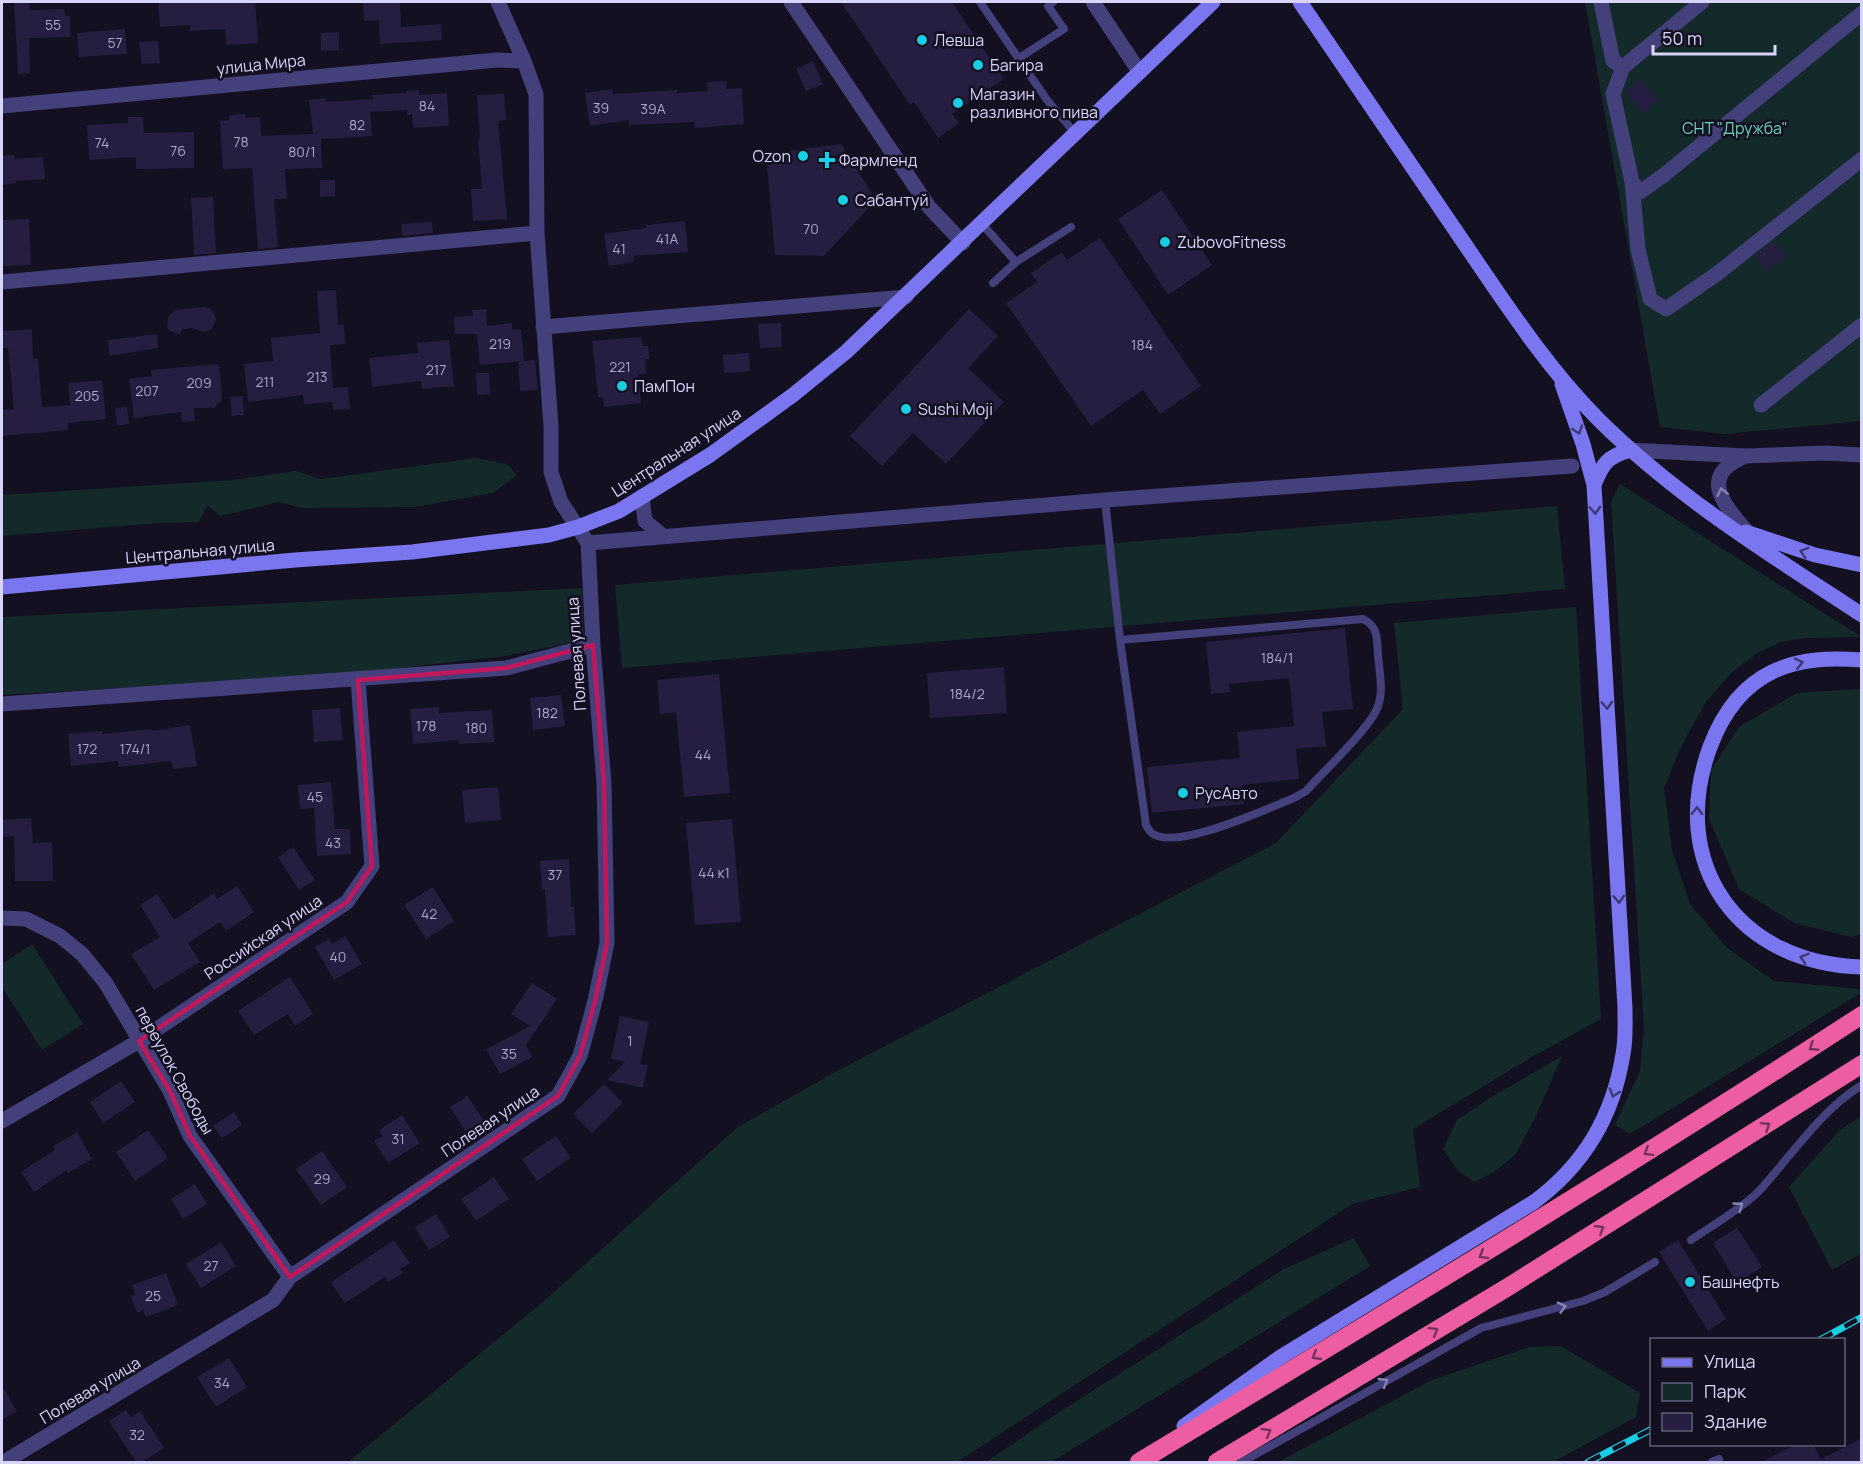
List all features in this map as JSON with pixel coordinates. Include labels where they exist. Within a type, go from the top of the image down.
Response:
[{"type":"highway","points":[[1139,1462],[1485,1254],[1763,1080],[1862,1015]]},
{"type":"highway","points":[[1217,1462],[1518,1281],[1862,1064]]},
{"type":"main road","name":"Центральная улица","points":[[2,587],[295,560],[412,552],[549,535],[578,527],[619,511],[710,455],[793,395],[846,352],[963,243],[1213,2]]},
{"type":"main road","points":[[1300,2],[1486,276],[1559,376],[1598,420],[1630,450],[1714,517],[1862,615]]},
{"type":"main road","points":[[1133,1462],[1279,1358],[1534,1202],[1555,1186],[1575,1164],[1600,1128],[1614,1093],[1624,1052],[1625,1008],[1594,485],[1583,444],[1559,376]]},
{"type":"main road","points":[[1594,485],[1602,464],[1616,454],[1630,450]]},
{"type":"main road","points":[[1714,517],[1748,533],[1815,555],[1862,565]]},
{"type":"main road","points":[[1862,660],[1806,661],[1778,669],[1749,686],[1727,713],[1712,741],[1701,777],[1696,814],[1698,836],[1709,872],[1718,891],[1743,922],[1764,939],[1791,953],[1829,964],[1862,967]]},
{"type":"street","points":[[498,2],[536,94],[537,233],[551,472],[561,502],[588,543],[1105,500],[1572,466]]},
{"type":"street","points":[[791,2],[929,207],[963,243]]},
{"type":"street","points":[[1093,2],[1139,71]]},
{"type":"street","points":[[1601,2],[1613,61],[1623,67]]},
{"type":"street","points":[[1702,2],[1623,67],[1612,94],[1632,182],[1638,249],[1650,299],[1666,309],[1718,273],[1862,159]]},
{"type":"street","points":[[1632,182],[1640,192],[1664,175],[1862,13]]},
{"type":"street","name":"улица Мира","points":[[2,106],[497,60],[524,61]]},
{"type":"street","points":[[2,282],[537,233]]},
{"type":"street","points":[[543,327],[906,297]]},
{"type":"street","points":[[1761,405],[1862,325]]},
{"type":"street","points":[[1630,450],[1746,456],[1827,453],[1862,455]]},
{"type":"street","points":[[1746,456],[1727,466],[1719,476],[1719,488],[1725,506],[1748,533]]},
{"type":"street","points":[[642,497],[645,521],[663,536]]},
{"type":"street","name":"Полевая улица","points":[[4,1462],[273,1300],[290,1277],[558,1096],[580,1056],[595,1001],[607,943],[604,783],[592,645],[588,543]]},
{"type":"street","points":[[2,704],[506,668],[592,645]]},
{"type":"street","name":"Российская улица","points":[[2,1121],[139,1041],[347,902],[372,866],[358,680]]},
{"type":"street","name":"переулок Свободы","points":[[2,918],[26,920],[45,928],[81,954],[105,982],[170,1091],[190,1136],[290,1277]]},
{"type":"lane","points":[[980,2],[1047,100],[1075,134]]},
{"type":"lane","points":[[1019,58],[1064,28],[1048,6],[1053,2]]},
{"type":"lane","points":[[982,224],[1016,262]]},
{"type":"lane","points":[[993,284],[1016,262],[1071,227]]},
{"type":"lane","points":[[1105,500],[1120,640],[1146,825],[1149,832],[1166,838],[1213,831],[1306,791],[1363,729],[1378,706],[1381,693],[1377,635],[1370,622],[1363,619],[1120,640]]},
{"type":"lane","points":[[1691,1240],[1757,1193],[1833,1105],[1862,1084]]},
{"type":"lane","points":[[1242,1462],[1481,1328],[1583,1301],[1605,1292],[1655,1262]]},
{"type":"highlighted area","points":[[593,645],[604,783],[607,943],[595,1001],[580,1056],[558,1096],[290,1277],[190,1136],[170,1091],[139,1041],[347,902],[372,866],[358,680],[506,668]]},
{"type":"green space","name":"СНТ \"Дружба\"","points":[[1585,2],[1861,2],[1861,421],[1724,434],[1660,427]]},
{"type":"green space","points":[[475,458],[507,464],[517,475],[493,493],[415,507],[302,508],[279,502],[220,516],[207,505],[199,522],[159,523],[2,536],[2,495],[232,480],[296,471],[321,479]]},
{"type":"green space","points":[[1620,484],[1862,637],[1805,638],[1781,642],[1759,652],[1733,671],[1705,703],[1680,749],[1664,788],[1672,850],[1690,904],[1727,948],[1774,981],[1861,989],[1861,993],[1630,1134],[1615,1125],[1640,1071],[1644,1027],[1611,501]]},
{"type":"green space","points":[[1557,506],[1565,589],[622,668],[615,585]]},
{"type":"green space","points":[[582,588],[584,640],[506,656],[346,674],[2,695],[2,617]]},
{"type":"green space","points":[[1576,607],[1601,1019],[1530,1058],[1413,1129],[1420,1187],[1352,1204],[957,1462],[348,1462],[544,1301],[738,1127],[835,1072],[1276,843],[1403,709],[1394,623]]},
{"type":"green space","points":[[1861,690],[1861,934],[1851,937],[1794,923],[1739,889],[1709,819],[1711,770],[1739,727],[1797,693]]},
{"type":"green space","points":[[32,944],[83,1024],[42,1050],[2,987],[2,964]]},
{"type":"green space","points":[[1562,1056],[1536,1116],[1515,1155],[1494,1172],[1474,1182],[1458,1171],[1443,1149],[1457,1120]]},
{"type":"green space","points":[[1861,1116],[1861,1254],[1832,1270],[1789,1187],[1839,1131]]},
{"type":"green space","points":[[1354,1238],[1370,1266],[1051,1462],[986,1462],[1061,1411],[1284,1269]]},
{"type":"green space","points":[[1561,1346],[1640,1393],[1636,1417],[1553,1462],[1278,1462],[1432,1380],[1530,1347]]},
{"type":"building","points":[[14,2],[29,2],[30,10],[64,9],[65,16],[70,16],[70,37],[29,38],[30,73],[18,74]]},
{"type":"building","points":[[158,2],[255,2],[258,43],[226,45],[225,29],[190,31],[190,25],[160,27]]},
{"type":"building","points":[[363,2],[400,2],[401,27],[441,24],[442,40],[380,44],[379,20],[364,21]]},
{"type":"building","name":"Левша","points":[[841,2],[952,2],[1004,79],[952,114],[959,123],[938,138],[914,102],[910,105]]},
{"type":"building","points":[[125,29],[127,54],[79,57],[77,33]]},
{"type":"building","points":[[339,32],[339,50],[321,51],[321,33]]},
{"type":"building","points":[[158,41],[160,63],[142,64],[139,42]]},
{"type":"building","points":[[813,61],[823,84],[806,91],[796,69]]},
{"type":"building","points":[[1641,79],[1658,101],[1642,113],[1625,92]]},
{"type":"building","points":[[726,81],[727,89],[742,88],[744,124],[695,128],[694,122],[629,125],[629,120],[590,126],[585,93],[612,89],[613,94],[677,90],[677,93],[708,91],[707,82]]},
{"type":"building","points":[[419,90],[419,95],[447,93],[449,126],[413,128],[412,114],[407,115],[407,110],[370,112],[372,136],[321,139],[322,168],[285,169],[287,199],[274,199],[278,247],[258,249],[252,168],[223,169],[220,121],[229,120],[229,115],[245,114],[246,118],[260,117],[261,136],[313,134],[309,100],[325,98],[326,102],[373,99],[372,95]]},
{"type":"building","points":[[504,94],[506,120],[498,121],[507,219],[473,221],[471,189],[482,189],[477,95]]},
{"type":"building","points":[[128,117],[143,117],[144,133],[194,132],[194,168],[136,169],[136,157],[89,160],[87,125],[128,123]]},
{"type":"building","points":[[841,144],[876,200],[824,256],[775,255],[766,154]]},
{"type":"building","points":[[14,155],[14,159],[43,157],[45,179],[16,181],[16,183],[2,185],[2,156]]},
{"type":"building","points":[[320,180],[335,180],[335,196],[320,197]]},
{"type":"building","name":"ZubovoFitness","points":[[1162,190],[1212,265],[1168,295],[1118,219]]},
{"type":"building","points":[[213,197],[216,253],[194,255],[191,198]]},
{"type":"building","points":[[29,219],[31,265],[2,266],[2,220]]},
{"type":"building","points":[[685,221],[688,252],[633,256],[634,262],[609,266],[604,234],[646,228],[646,225]]},
{"type":"building","points":[[432,222],[433,233],[402,236],[401,224]]},
{"type":"building","points":[[1100,238],[1201,386],[1160,414],[1143,390],[1091,426],[1006,303],[1037,282],[1031,273],[1062,252],[1067,260]]},
{"type":"building","points":[[1774,241],[1785,256],[1767,271],[1755,256]]},
{"type":"building","points":[[336,290],[338,325],[344,324],[345,344],[330,345],[333,388],[348,387],[350,409],[333,410],[332,402],[304,404],[303,395],[248,402],[244,364],[273,361],[271,338],[320,333],[317,291]]},
{"type":"building","points":[[209,308],[214,313],[216,319],[212,329],[204,332],[192,328],[182,329],[180,335],[167,329],[168,317],[175,310]]},
{"type":"building","points":[[486,309],[487,326],[512,323],[512,330],[521,329],[524,361],[480,365],[477,334],[455,334],[454,317],[473,316],[472,310]]},
{"type":"building","points":[[969,309],[998,336],[968,368],[1004,402],[946,464],[913,433],[882,466],[850,436]]},
{"type":"building","points":[[781,323],[782,347],[760,348],[758,324]]},
{"type":"building","points":[[32,329],[33,359],[38,358],[42,407],[70,405],[68,383],[102,380],[106,419],[68,423],[68,430],[2,436],[2,410],[14,409],[8,348],[3,348],[2,331]]},
{"type":"building","points":[[157,334],[158,348],[110,356],[108,340]]},
{"type":"building","points":[[641,337],[643,346],[648,346],[650,359],[645,359],[646,374],[638,374],[641,403],[604,407],[603,398],[598,397],[592,341]]},
{"type":"building","points":[[449,340],[454,386],[422,389],[421,381],[372,387],[369,358],[418,353],[417,343]]},
{"type":"building","points":[[749,353],[750,371],[724,373],[723,355]]},
{"type":"building","points":[[535,360],[538,390],[520,391],[518,362]]},
{"type":"building","points":[[219,364],[222,400],[214,408],[194,408],[195,421],[182,422],[181,412],[134,418],[129,379],[152,376],[151,370]]},
{"type":"building","points":[[476,373],[489,373],[490,394],[477,395]]},
{"type":"building","points":[[243,396],[244,415],[232,416],[230,397]]},
{"type":"building","points":[[127,407],[129,424],[117,425],[115,408]]},
{"type":"building","points":[[1345,628],[1353,709],[1322,712],[1326,746],[1296,749],[1299,779],[1242,785],[1244,804],[1152,813],[1147,767],[1240,758],[1237,732],[1294,726],[1289,678],[1229,684],[1230,692],[1211,694],[1206,642]]},
{"type":"building","points":[[1004,667],[1007,713],[930,718],[927,673]]},
{"type":"building","points":[[719,674],[730,793],[684,797],[676,712],[660,714],[657,680]]},
{"type":"building","points":[[561,695],[565,726],[533,730],[530,698]]},
{"type":"building","points":[[439,707],[439,713],[492,710],[494,742],[459,744],[459,740],[413,744],[410,709]]},
{"type":"building","points":[[340,708],[343,740],[314,742],[312,710]]},
{"type":"building","points":[[190,725],[197,766],[173,769],[171,761],[118,767],[118,761],[71,766],[68,734],[102,731],[102,734],[152,729],[152,731]]},
{"type":"building","points":[[331,782],[335,829],[350,829],[351,854],[317,856],[314,808],[300,809],[298,785]]},
{"type":"building","points":[[498,787],[501,820],[465,823],[462,790]]},
{"type":"building","points":[[31,818],[33,843],[52,842],[53,881],[15,881],[14,836],[2,837],[2,820]]},
{"type":"building","points":[[732,819],[741,922],[695,925],[686,823]]},
{"type":"building","points":[[293,847],[315,880],[299,890],[278,857]]},
{"type":"building","points":[[569,859],[571,907],[574,907],[576,935],[548,937],[545,889],[542,890],[540,861]]},
{"type":"building","points":[[237,886],[254,912],[226,931],[220,922],[188,943],[200,962],[154,990],[131,954],[160,937],[140,905],[157,894],[174,920],[214,893],[217,899]]},
{"type":"building","points":[[433,887],[454,921],[426,939],[404,905]]},
{"type":"building","points":[[345,936],[362,964],[334,980],[315,947],[329,939],[332,944]]},
{"type":"building","points":[[290,977],[313,1014],[295,1026],[288,1014],[254,1035],[238,1011]]},
{"type":"building","points":[[532,983],[557,999],[526,1045],[532,1057],[500,1074],[486,1049],[530,1026],[511,1014]]},
{"type":"building","points":[[620,1016],[649,1022],[640,1064],[648,1065],[643,1088],[607,1080],[625,1062],[611,1059]]},
{"type":"building","points":[[121,1081],[135,1102],[103,1123],[90,1102]]},
{"type":"building","points":[[604,1084],[623,1103],[592,1133],[573,1114]]},
{"type":"building","points":[[467,1096],[484,1120],[466,1132],[450,1107]]},
{"type":"building","points":[[234,1112],[242,1125],[222,1138],[213,1126]]},
{"type":"building","points":[[402,1115],[420,1143],[388,1163],[374,1141],[383,1136],[379,1130]]},
{"type":"building","points":[[148,1130],[168,1158],[135,1181],[116,1152]]},
{"type":"building","points":[[77,1132],[92,1159],[68,1173],[67,1170],[34,1192],[21,1172],[55,1150],[53,1146]]},
{"type":"building","points":[[556,1136],[571,1158],[537,1181],[522,1159]]},
{"type":"building","points":[[322,1151],[347,1187],[321,1205],[296,1169]]},
{"type":"building","points":[[494,1177],[509,1199],[476,1221],[461,1199]]},
{"type":"building","points":[[195,1184],[207,1204],[183,1219],[171,1199]]},
{"type":"building","points":[[436,1214],[450,1237],[429,1250],[415,1227]]},
{"type":"building","points":[[1737,1228],[1762,1267],[1737,1283],[1713,1243]]},
{"type":"building","points":[[394,1240],[410,1263],[400,1269],[403,1273],[388,1282],[385,1277],[345,1303],[331,1282]]},
{"type":"building","points":[[1678,1240],[1726,1319],[1708,1331],[1659,1252]]},
{"type":"building","points":[[221,1242],[236,1266],[201,1288],[186,1264]]},
{"type":"building","points":[[166,1273],[178,1305],[146,1317],[143,1310],[137,1313],[131,1296],[135,1294],[132,1285]]},
{"type":"building","points":[[229,1358],[247,1387],[216,1407],[197,1377]]},
{"type":"building","points":[[2,1386],[17,1411],[2,1420]]},
{"type":"building","points":[[126,1410],[131,1417],[140,1411],[164,1448],[142,1462],[136,1462],[109,1421]]},
{"type":"building","points":[[1862,1438],[1862,1462],[1761,1462],[1792,1446],[1814,1446],[1821,1459]]},
{"type":"railway","points":[[1824,1338],[1862,1317]]},
{"type":"railway","points":[[1588,1462],[1650,1430]]},
{"type":"place","name":"Левша","points":[[922,40]]},
{"type":"place","name":"Багира","points":[[978,65]]},
{"type":"place","name":"Магазин разливного пива","points":[[958,103]]},
{"type":"place","name":"Ozon","points":[[803,156]]},
{"type":"place","name":"Фармленд","points":[[827,160]]},
{"type":"place","name":"Сабантуй","points":[[843,200]]},
{"type":"place","name":"ZubovoFitness","points":[[1165,242]]},
{"type":"place","name":"ПамПон","points":[[622,386]]},
{"type":"place","name":"Sushi Moji","points":[[906,409]]},
{"type":"place","name":"РусАвто","points":[[1183,793]]},
{"type":"place","name":"Башнефть","points":[[1690,1282]]}]
